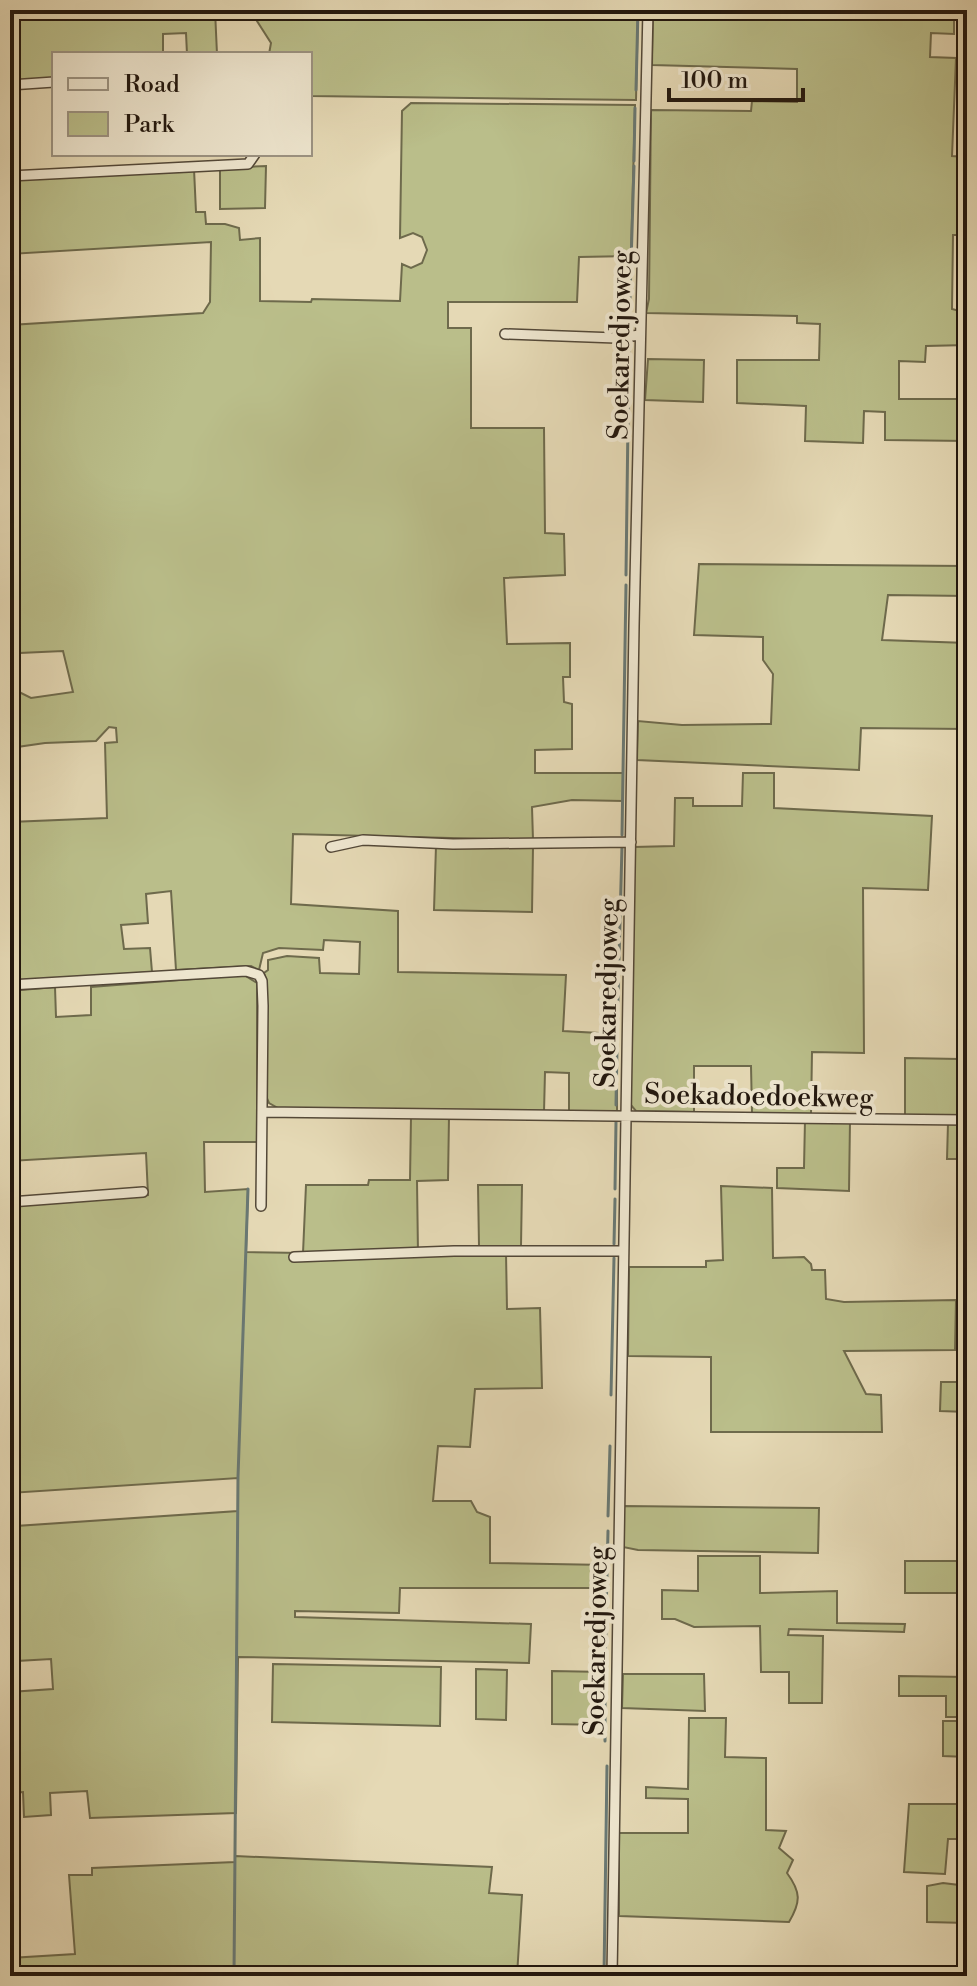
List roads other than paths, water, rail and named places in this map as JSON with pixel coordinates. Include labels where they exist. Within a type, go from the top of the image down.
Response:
[{"type":"street","name":"Soekaredjoweg","points":[[612,1976],[625,1115],[648,10]]},
{"type":"street","points":[[10,85],[52,82]]},
{"type":"street","points":[[10,176],[248,164],[254,156]]},
{"type":"street","points":[[505,334],[616,338],[640,335]]},
{"type":"street","points":[[331,847],[363,840],[453,844],[631,842]]},
{"type":"street","points":[[10,985],[246,971],[259,975],[263,1006],[261,1206]]},
{"type":"street","name":"Soekadoedoekweg","points":[[262,1112],[967,1120]]},
{"type":"street","points":[[10,1202],[143,1192]]},
{"type":"street","points":[[294,1257],[454,1251],[623,1251]]},
{"type":"waterway","points":[[636,90],[638,10]]},
{"type":"waterway","points":[[634,161],[635,108]]},
{"type":"waterway","points":[[629,329],[634,166]]},
{"type":"waterway","points":[[626,575],[629,344]]},
{"type":"waterway","points":[[622,835],[626,585]]},
{"type":"waterway","points":[[617,1034],[622,846]]},
{"type":"waterway","points":[[616,1105],[617,1047]]},
{"type":"waterway","points":[[615,1189],[616,1122]]},
{"type":"waterway","points":[[234,1976],[238,1477],[248,1189]]},
{"type":"waterway","points":[[614,1244],[615,1199]]},
{"type":"waterway","points":[[611,1395],[614,1258]]},
{"type":"waterway","points":[[608,1516],[610,1446]]},
{"type":"waterway","points":[[606,1615],[608,1531]]},
{"type":"waterway","points":[[605,1661],[606,1630]]},
{"type":"waterway","points":[[605,1675],[605,1741]]},
{"type":"waterway","points":[[604,1976],[607,1766]]}]
